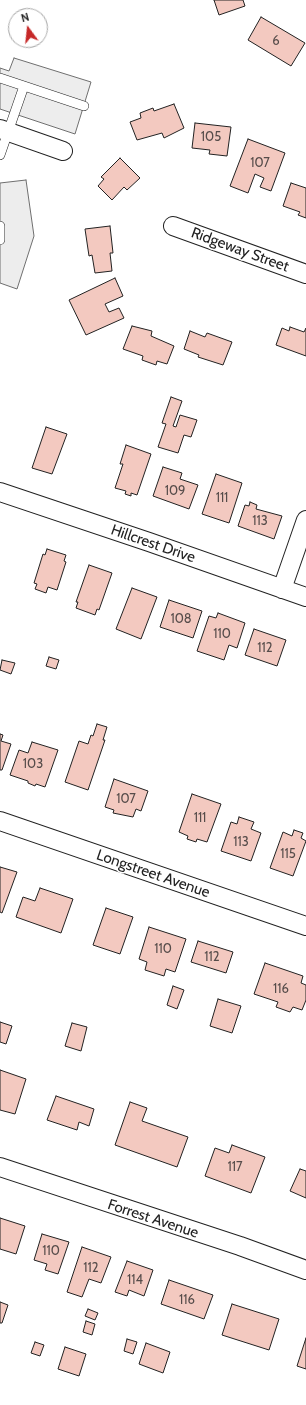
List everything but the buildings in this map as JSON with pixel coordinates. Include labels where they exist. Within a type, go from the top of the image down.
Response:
[{"type":"street","points":[[4,131],[63,151]]},
{"type":"street","name":"Ridgeway Street","points":[[173,226],[306,274]]},
{"type":"street","name":"Hillcrest Drive","points":[[0,492],[150,542],[306,597]]},
{"type":"street","points":[[282,589],[306,520]]},
{"type":"street","name":"Longstreet Avenue","points":[[0,822],[306,926]]},
{"type":"street","name":"Forrest Avenue","points":[[0,1168],[240,1246],[306,1270]]},
{"type":"lane","points":[[0,78],[84,106]]},
{"type":"lane","points":[[0,155],[4,131],[24,86]]},
{"type":"lane","points":[[0,226],[0,240]]},
{"type":"shaded area","points":[[14,58],[91,82],[75,134],[0,109],[0,68],[9,71]]},
{"type":"shaded area","points":[[26,180],[34,236],[17,289],[0,283],[0,183]]}]
